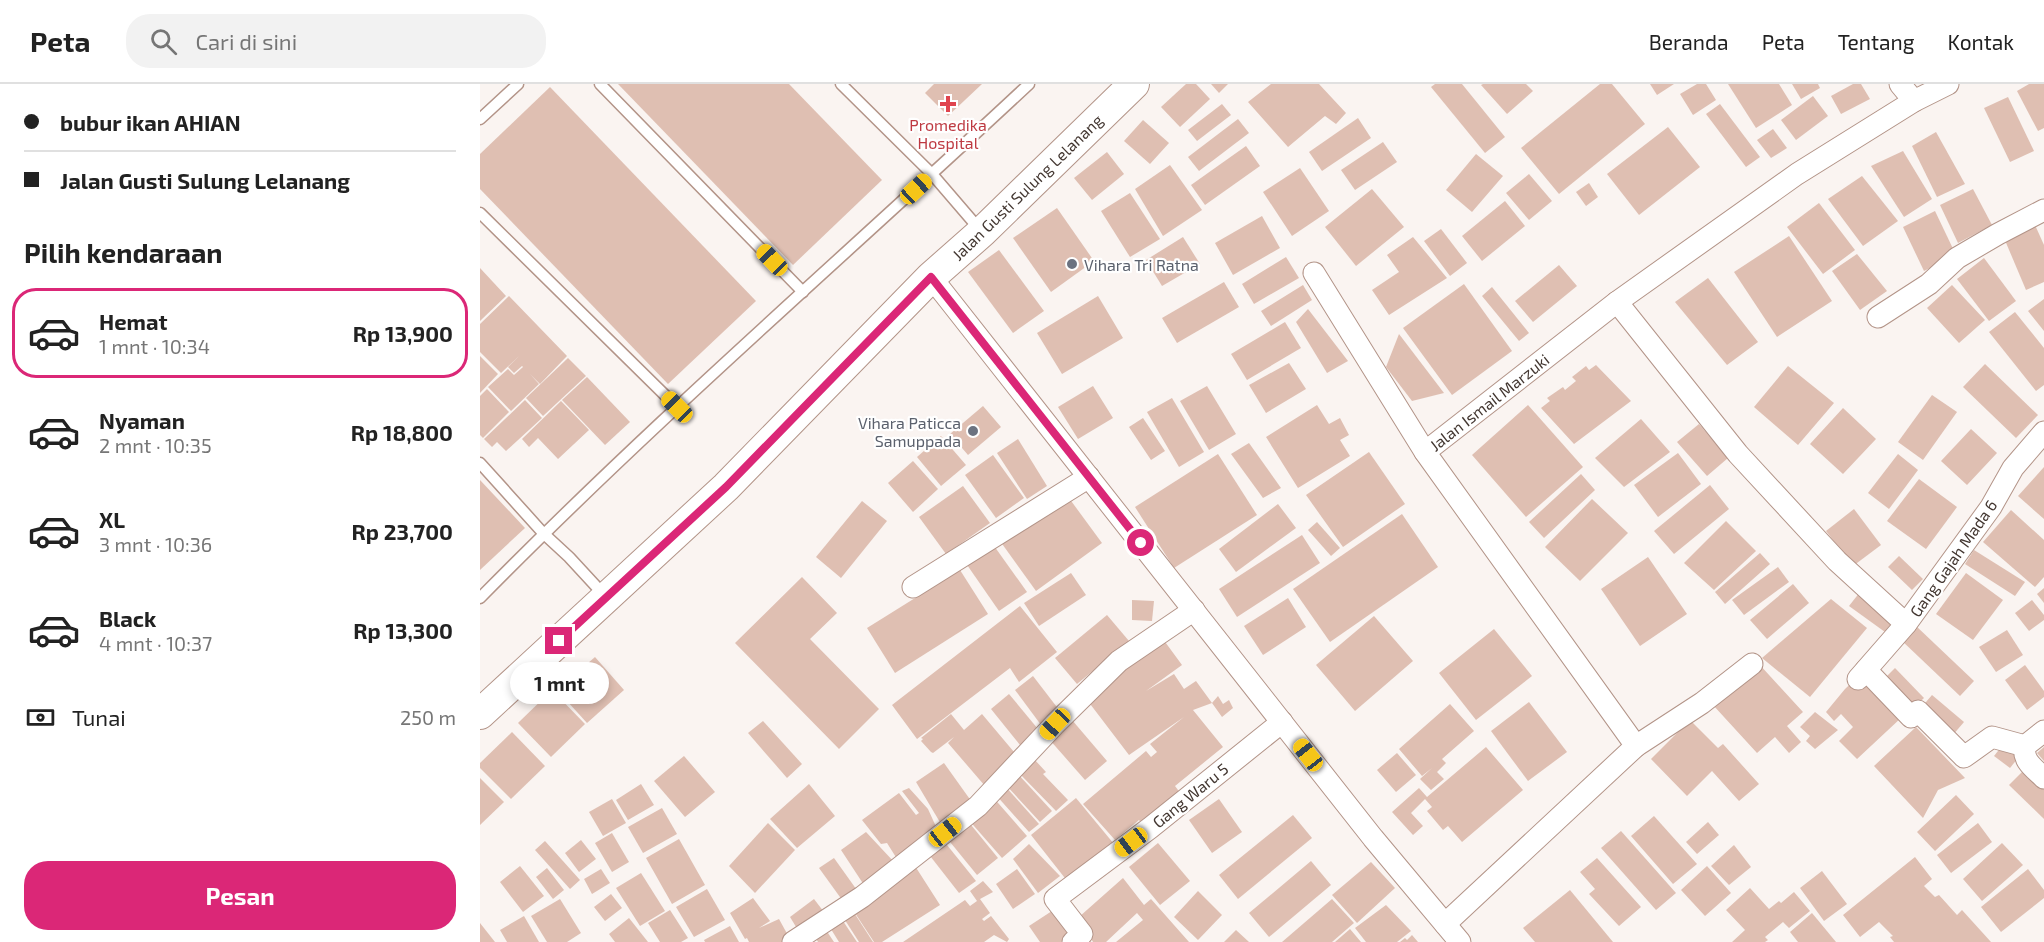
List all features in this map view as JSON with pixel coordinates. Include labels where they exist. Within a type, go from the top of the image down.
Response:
[{"type":"street","name":"Jalan Gusti Sulung Lelanang","points":[[480,714],[726,487],[931,277],[982,232],[1134,84]]},
{"type":"street","points":[[1900,84],[1914,101]]},
{"type":"street","name":"Jalan Ismail Marzuki","points":[[1636,746],[1425,452],[1617,302],[1797,174],[1914,101],[1948,84]]},
{"type":"street","points":[[1878,317],[1929,284],[1957,258],[2044,210]]},
{"type":"street","points":[[1314,273],[1425,452]]},
{"type":"street","points":[[931,277],[1373,838],[1460,942]]},
{"type":"street","points":[[1617,302],[1738,454],[1837,561],[1906,624]]},
{"type":"street","name":"Gang Gajah Mada 6","points":[[2025,746],[1992,737],[1964,757],[1918,711],[1911,717],[1862,674],[1906,624],[1991,507],[2013,468],[2044,432]]},
{"type":"street","points":[[913,587],[1089,477]]},
{"type":"street","points":[[793,942],[862,897],[978,806],[1055,724],[1119,661],[1194,610]]},
{"type":"street","points":[[1445,924],[1636,746],[1702,703],[1752,664]]},
{"type":"street","name":"Gang Waru 5","points":[[1073,942],[1082,934],[1055,899],[1150,828],[1282,722]]},
{"type":"street","points":[[2044,731],[2025,746],[2024,752],[2026,761],[2044,778]]},
{"type":"lane","points":[[480,119],[518,84]]},
{"type":"lane","points":[[600,84],[803,292]]},
{"type":"lane","points":[[841,84],[932,174],[982,232]]},
{"type":"lane","points":[[480,597],[543,533],[677,407],[1029,84]]},
{"type":"lane","points":[[480,213],[677,407]]},
{"type":"lane","points":[[480,463],[543,533],[606,597]]},
{"type":"building","points":[[618,84],[789,84],[882,180],[793,265]]},
{"type":"building","name":"Promedika Hospital","points":[[934,84],[982,84],[948,116],[925,93]]},
{"type":"building","points":[[1186,84],[1196,84],[1210,99],[1180,127],[1161,107]]},
{"type":"building","points":[[1211,84],[1228,84],[1219,93]]},
{"type":"building","points":[[1271,84],[1319,84],[1346,113],[1336,124],[1325,116],[1288,147],[1248,102]]},
{"type":"building","points":[[1435,84],[1462,84],[1505,137],[1485,153],[1431,87]]},
{"type":"building","points":[[1526,84],[1533,91],[1507,114],[1481,85]]},
{"type":"building","points":[[1600,84],[1612,84],[1645,124],[1559,194],[1521,148]]},
{"type":"building","points":[[1650,84],[1674,84],[1657,95]]},
{"type":"building","points":[[1697,84],[1706,84],[1716,100],[1693,115],[1680,94]]},
{"type":"building","points":[[1728,84],[1779,84],[1792,105],[1756,128]]},
{"type":"building","points":[[1792,84],[1818,84],[1820,88],[1801,99]]},
{"type":"building","points":[[1853,84],[1861,84],[1870,99],[1841,114],[1831,96]]},
{"type":"building","points":[[2029,84],[2044,84],[2044,128],[2038,131],[2017,91]]},
{"type":"building","points":[[550,87],[756,301],[668,384],[480,189],[480,154]]},
{"type":"building","points":[[1813,96],[1828,116],[1796,140],[1781,120]]},
{"type":"building","points":[[2008,97],[2034,151],[2010,162],[1984,108]]},
{"type":"building","points":[[1222,104],[1231,115],[1197,141],[1188,130]]},
{"type":"building","points":[[1720,104],[1760,157],[1746,167],[1706,114]]},
{"type":"building","points":[[1358,118],[1371,138],[1322,171],[1309,152]]},
{"type":"building","points":[[1238,119],[1249,133],[1199,171],[1188,157]]},
{"type":"building","points":[[1143,120],[1169,143],[1150,164],[1124,141]]},
{"type":"building","points":[[1668,127],[1700,167],[1639,215],[1607,174]]},
{"type":"building","points":[[1773,129],[1787,148],[1771,158],[1757,140]]},
{"type":"building","points":[[1936,132],[1965,184],[1937,197],[1912,146]]},
{"type":"building","points":[[1383,142],[1397,162],[1355,190],[1341,170]]},
{"type":"building","points":[[1246,146],[1260,166],[1205,205],[1191,185]]},
{"type":"building","points":[[1903,151],[1932,199],[1904,217],[1871,166]]},
{"type":"building","points":[[1107,152],[1124,174],[1092,200],[1074,178]]},
{"type":"building","points":[[1476,154],[1503,176],[1472,212],[1446,190]]},
{"type":"building","points":[[1170,165],[1202,210],[1163,236],[1135,189]]},
{"type":"building","points":[[1300,168],[1329,211],[1292,236],[1263,192]]},
{"type":"building","points":[[1529,174],[1552,201],[1529,220],[1506,193]]},
{"type":"building","points":[[1862,176],[1898,221],[1863,246],[1828,199]]},
{"type":"building","points":[[1589,183],[1598,197],[1586,206],[1576,192]]},
{"type":"building","points":[[1372,189],[1404,227],[1356,266],[1325,227]]},
{"type":"building","points":[[1973,189],[1992,225],[1958,243],[1940,205]]},
{"type":"building","points":[[1130,193],[1160,239],[1130,257],[1101,211]]},
{"type":"building","points":[[1505,201],[1525,226],[1482,261],[1462,236]]},
{"type":"building","points":[[1819,203],[1855,250],[1823,274],[1787,227]]},
{"type":"building","points":[[1057,208],[1094,261],[1051,292],[1013,238]]},
{"type":"building","points":[[1935,211],[1956,255],[1924,271],[1903,227]]},
{"type":"building","points":[[1262,216],[1280,248],[1233,275],[1215,243]]},
{"type":"building","points":[[2035,225],[2044,245],[2044,282],[2026,290],[2004,238]]},
{"type":"building","points":[[1441,229],[1467,263],[1450,276],[1424,241]]},
{"type":"building","points":[[1789,236],[1832,301],[1777,337],[1734,272]]},
{"type":"building","points":[[1183,237],[1200,264],[1162,286],[1146,260]]},
{"type":"building","points":[[1413,237],[1447,278],[1389,315],[1372,290],[1399,272],[1387,255]]},
{"type":"building","points":[[999,250],[1044,311],[1013,333],[968,272]]},
{"type":"building","points":[[1857,254],[1887,291],[1860,310],[1832,271]]},
{"type":"building","points":[[1286,257],[1299,278],[1254,304],[1242,284]]},
{"type":"building","points":[[1984,258],[2016,301],[1989,321],[1957,279]]},
{"type":"building","points":[[1559,265],[1577,286],[1533,322],[1515,301]]},
{"type":"building","points":[[480,268],[506,296],[480,321]]},
{"type":"building","points":[[1708,278],[1758,342],[1727,365],[1675,302]]},
{"type":"building","points":[[1224,282],[1239,307],[1177,343],[1162,318]]},
{"type":"building","points":[[1464,284],[1512,351],[1452,395],[1403,328]]},
{"type":"building","points":[[1303,285],[1312,300],[1271,326],[1261,311]]},
{"type":"building","points":[[1952,285],[1985,320],[1959,343],[1927,308]]},
{"type":"building","points":[[1492,287],[1529,333],[1519,341],[1482,296]]},
{"type":"building","points":[[509,296],[567,356],[540,384],[530,374],[539,384],[511,411],[488,387],[508,369],[514,375],[523,367],[514,373],[508,367],[519,356],[501,373],[480,352],[480,324]]},
{"type":"building","points":[[1098,296],[1123,338],[1062,374],[1037,333]]},
{"type":"building","points":[[2044,299],[2044,331],[2028,311]]},
{"type":"building","points":[[1308,309],[1348,361],[1327,373],[1296,322]]},
{"type":"building","points":[[2015,312],[2044,348],[2044,385],[2036,391],[1989,332]]},
{"type":"building","points":[[1285,322],[1301,348],[1247,380],[1231,354]]},
{"type":"building","points":[[1399,334],[1444,393],[1412,401],[1386,367]]},
{"type":"building","points":[[480,356],[498,374],[480,393]]},
{"type":"building","points":[[568,358],[586,376],[543,416],[526,398]]},
{"type":"building","points":[[1289,363],[1306,389],[1266,413],[1249,385]]},
{"type":"building","points":[[1985,364],[2038,415],[2016,438],[1963,387]]},
{"type":"building","points":[[1596,365],[1631,401],[1574,444],[1541,408],[1550,401],[1547,398],[1563,387],[1565,390],[1576,381],[1572,377],[1586,366],[1589,370]]},
{"type":"building","points":[[1788,366],[1834,403],[1798,445],[1754,407]]},
{"type":"building","points":[[587,377],[630,422],[605,445],[562,400]]},
{"type":"building","points":[[1093,386],[1113,418],[1078,439],[1058,407]]},
{"type":"building","points":[[1207,386],[1236,434],[1209,450],[1180,401]]},
{"type":"building","points":[[487,389],[509,412],[483,438],[480,435],[480,396]]},
{"type":"building","points":[[1932,395],[1957,412],[1923,460],[1898,442]]},
{"type":"building","points":[[1172,398],[1204,452],[1179,467],[1147,412]]},
{"type":"building","points":[[525,400],[542,418],[506,451],[497,442],[492,447],[484,439]]},
{"type":"building","points":[[561,401],[589,430],[558,459],[538,438],[529,447],[522,439]]},
{"type":"building","points":[[1317,405],[1329,424],[1340,418],[1349,435],[1340,440],[1350,456],[1298,488],[1266,437]]},
{"type":"building","points":[[1528,405],[1583,467],[1526,517],[1472,455]]},
{"type":"building","points":[[983,406],[1001,427],[968,455],[950,434]]},
{"type":"building","points":[[1843,408],[1876,439],[1843,474],[1810,444]]},
{"type":"building","points":[[1143,418],[1165,451],[1151,460],[1129,427]]},
{"type":"building","points":[[1641,419],[1670,452],[1624,487],[1595,458]]},
{"type":"building","points":[[1699,424],[1728,458],[1707,476],[1677,442]]},
{"type":"building","points":[[1971,429],[1997,453],[1967,485],[1941,461]]},
{"type":"building","points":[[941,436],[966,465],[941,486],[917,457]]},
{"type":"building","points":[[1018,439],[1047,486],[1027,499],[997,453]]},
{"type":"building","points":[[1249,443],[1281,488],[1263,498],[1231,454]]},
{"type":"building","points":[[1369,452],[1405,504],[1343,547],[1306,495]]},
{"type":"building","points":[[1678,453],[1701,484],[1658,517],[1634,485]]},
{"type":"building","points":[[1218,454],[1257,515],[1174,568],[1135,507]]},
{"type":"building","points":[[1898,454],[1918,470],[1889,509],[1868,493]]},
{"type":"building","points":[[993,455],[1024,498],[996,518],[965,475]]},
{"type":"building","points":[[913,461],[938,489],[913,512],[888,483]]},
{"type":"building","points":[[2044,467],[2044,519],[2018,496]]},
{"type":"building","points":[[1581,474],[1595,490],[1544,538],[1529,522]]},
{"type":"building","points":[[1919,479],[1957,507],[1926,549],[1887,521]]},
{"type":"building","points":[[480,480],[525,528],[480,570]]},
{"type":"building","points":[[1710,485],[1729,509],[1674,554],[1654,531]]},
{"type":"building","points":[[963,486],[990,523],[946,554],[919,517]]},
{"type":"building","points":[[1066,494],[1102,543],[1036,591],[1000,541]]},
{"type":"building","points":[[1592,499],[1628,533],[1580,581],[1545,547]]},
{"type":"building","points":[[862,501],[887,521],[841,578],[816,557]]},
{"type":"building","points":[[1278,504],[1296,528],[1236,572],[1219,549]]},
{"type":"building","points":[[1854,509],[1881,545],[1853,566],[1826,531]]},
{"type":"building","points":[[2011,510],[2044,540],[2044,577],[2035,587],[1983,542]]},
{"type":"building","points":[[1402,514],[1438,567],[1330,642],[1293,589]]},
{"type":"building","points":[[1726,521],[1756,551],[1714,590],[1684,563]]},
{"type":"building","points":[[1317,522],[1340,548],[1331,556],[1308,530]]},
{"type":"building","points":[[1302,535],[1320,563],[1237,617],[1219,589]]},
{"type":"building","points":[[992,543],[1027,592],[999,611],[965,562]]},
{"type":"building","points":[[1974,550],[2025,582],[2015,596],[1965,564]]},
{"type":"building","points":[[1760,553],[1770,564],[1725,604],[1715,592]]},
{"type":"building","points":[[1899,556],[1923,579],[1912,590],[1888,567]]},
{"type":"building","points":[[1648,557],[1687,614],[1640,646],[1601,589]]},
{"type":"building","points":[[1778,567],[1789,582],[1744,615],[1732,600]]},
{"type":"building","points":[[960,570],[988,614],[895,673],[867,628]]},
{"type":"building","points":[[1071,573],[1086,595],[1039,626],[1024,603]]},
{"type":"building","points":[[1966,573],[2003,600],[1973,640],[1936,614]]},
{"type":"building","points":[[802,577],[837,613],[810,639],[879,709],[839,749],[735,643]]},
{"type":"building","points":[[1793,584],[1809,603],[1767,639],[1750,620]]},
{"type":"building","points":[[2044,588],[2044,603],[2037,594]]},
{"type":"building","points":[[1860,592],[1896,618],[1885,632],[1849,606]]},
{"type":"building","points":[[1288,598],[1306,627],[1263,655],[1244,626]]},
{"type":"building","points":[[1831,599],[1867,628],[1810,697],[1762,658]]},
{"type":"building","points":[[1132,600],[1154,601],[1152,621],[1132,620]]},
{"type":"building","points":[[2032,600],[2044,615],[2044,620],[2029,631],[2015,613]]},
{"type":"building","points":[[1020,606],[1057,652],[1019,682],[1010,668],[917,739],[892,705]]},
{"type":"building","points":[[1107,615],[1129,641],[1077,684],[1055,658]]},
{"type":"building","points":[[1374,616],[1413,661],[1355,711],[1316,665]]},
{"type":"building","points":[[1915,625],[1974,681],[1960,696],[1900,639]]},
{"type":"building","points":[[1494,629],[1532,676],[1476,720],[1439,673]]},
{"type":"building","points":[[2007,630],[2023,655],[1996,672],[1979,647]]},
{"type":"building","points":[[1160,635],[1182,665],[1146,691],[1174,674],[1184,689],[1196,681],[1212,703],[1193,710],[1223,747],[1175,786],[1181,794],[1143,825],[1139,820],[1115,840],[1083,804],[1146,751],[1151,757],[1157,752],[1150,744],[1184,717],[1129,755],[1081,692]]},
{"type":"building","points":[[595,657],[624,690],[587,723],[557,690]]},
{"type":"building","points":[[1759,664],[1803,712],[1787,726],[1801,742],[1789,753],[1775,737],[1757,753],[1713,705]]},
{"type":"building","points":[[2025,665],[2044,691],[2044,697],[2027,710],[2005,680]]},
{"type":"building","points":[[1895,668],[1924,698],[1910,711],[1881,682]]},
{"type":"building","points":[[1863,672],[1902,717],[1857,759],[1839,741],[1853,727],[1841,714],[1834,721],[1826,712]]},
{"type":"building","points":[[1033,676],[1063,715],[1044,729],[1015,690]]},
{"type":"building","points":[[552,690],[585,724],[551,757],[518,723]]},
{"type":"building","points":[[1009,694],[1043,735],[1024,750],[991,709]]},
{"type":"building","points":[[1932,695],[1964,722],[1952,736],[1920,709]]},
{"type":"building","points":[[1218,696],[1223,704],[1229,700],[1233,708],[1222,717],[1212,703]]},
{"type":"building","points":[[1529,702],[1567,752],[1528,781],[1491,731]]},
{"type":"building","points":[[1450,704],[1474,731],[1442,759],[1446,763],[1437,772],[1444,779],[1431,790],[1420,779],[1432,768],[1422,776],[1399,749]]},
{"type":"building","points":[[1815,712],[1838,730],[1815,749],[1806,741],[1810,736],[1800,727]]},
{"type":"building","points":[[951,714],[964,730],[982,714],[1019,758],[985,786],[948,743],[954,737],[933,753],[931,752],[921,738]]},
{"type":"building","points":[[1072,720],[1107,761],[1085,780],[1049,739]]},
{"type":"building","points":[[1690,720],[1718,748],[1723,744],[1759,784],[1739,801],[1712,771],[1687,796],[1651,759]]},
{"type":"building","points":[[763,721],[802,764],[787,778],[748,733]]},
{"type":"building","points":[[1916,727],[1965,778],[1938,790],[1923,818],[1874,766]]},
{"type":"building","points":[[512,732],[545,766],[511,799],[480,768],[480,763]]},
{"type":"building","points":[[2002,746],[2018,758],[2010,768],[1994,756]]},
{"type":"building","points":[[1486,747],[1523,790],[1462,842],[1448,826],[1443,830],[1427,811],[1432,807],[1425,799],[1411,813],[1423,826],[1413,835],[1392,812],[1419,788],[1427,797]]},
{"type":"building","points":[[2044,747],[2044,761],[2037,753]]},
{"type":"building","points":[[1397,753],[1416,775],[1396,792],[1377,770]]},
{"type":"building","points":[[684,756],[715,792],[685,817],[654,781]]},
{"type":"building","points":[[1034,759],[1046,772],[1043,774],[1068,800],[1056,811],[1019,773]]},
{"type":"building","points":[[944,763],[974,805],[944,829],[916,782]]},
{"type":"building","points":[[2024,770],[2044,788],[2044,819],[2009,785]]},
{"type":"building","points":[[1017,773],[1052,811],[1040,822],[1005,784]]},
{"type":"building","points":[[480,778],[504,802],[480,825]]},
{"type":"building","points":[[641,784],[654,805],[628,820],[616,800]]},
{"type":"building","points":[[809,784],[835,816],[797,848],[770,819]]},
{"type":"building","points":[[1005,786],[1039,824],[1029,832],[995,794]]},
{"type":"building","points":[[909,788],[928,809],[938,831],[899,862],[887,843],[881,844],[862,820],[899,793],[916,815],[919,813],[902,791]]},
{"type":"building","points":[[1956,795],[1974,814],[1935,851],[1917,832]]},
{"type":"building","points":[[992,796],[1027,836],[1002,858],[967,818]]},
{"type":"building","points":[[1076,798],[1114,844],[1068,882],[1031,835]]},
{"type":"building","points":[[612,799],[626,823],[603,836],[589,812]]},
{"type":"building","points":[[1219,799],[1242,832],[1212,853],[1189,820]]},
{"type":"building","points":[[662,808],[677,834],[643,853],[628,827]]},
{"type":"building","points":[[1293,815],[1312,838],[1238,899],[1219,875]]},
{"type":"building","points":[[1654,816],[1697,864],[1673,884],[1631,836]]},
{"type":"building","points":[[967,820],[998,858],[977,875],[946,837]]},
{"type":"building","points":[[1708,822],[1719,835],[1697,854],[1686,842]]},
{"type":"building","points":[[768,823],[795,850],[755,893],[729,866]]},
{"type":"building","points":[[1978,823],[1992,842],[1951,873],[1937,855]]},
{"type":"building","points":[[1621,831],[1676,893],[1656,910],[1601,848]]},
{"type":"building","points":[[866,832],[895,863],[864,885],[841,850]]},
{"type":"building","points":[[612,833],[629,862],[612,872],[595,843]]},
{"type":"building","points":[[679,839],[705,885],[672,904],[646,858]]},
{"type":"building","points":[[581,840],[596,859],[579,872],[565,853]]},
{"type":"building","points":[[943,840],[976,881],[959,893],[927,852]]},
{"type":"building","points":[[545,841],[580,880],[570,889],[535,850]]},
{"type":"building","points":[[1158,843],[1190,881],[1160,905],[1129,867]]},
{"type":"building","points":[[2002,843],[2023,865],[1982,901],[1963,879]]},
{"type":"building","points":[[1029,844],[1060,876],[1038,893],[1013,859]]},
{"type":"building","points":[[1734,845],[1751,867],[1729,885],[1711,866]]},
{"type":"building","points":[[1915,857],[1932,879],[1924,886],[1935,897],[1939,895],[1957,915],[1962,910],[1991,942],[1894,942],[1890,937],[1893,936],[1879,922],[1860,937],[1843,915]]},
{"type":"building","points":[[834,858],[859,893],[845,904],[819,868]]},
{"type":"building","points":[[1597,858],[1641,907],[1619,926],[1589,894],[1595,889],[1580,872]]},
{"type":"building","points":[[1311,861],[1331,885],[1269,937],[1249,913]]},
{"type":"building","points":[[1371,862],[1395,888],[1357,923],[1332,895]]},
{"type":"building","points":[[520,866],[544,896],[523,912],[500,882]]},
{"type":"building","points":[[915,866],[940,905],[882,942],[874,942],[855,913],[877,899],[873,892]]},
{"type":"building","points":[[1707,866],[1731,893],[1705,916],[1681,890]]},
{"type":"building","points":[[547,868],[564,890],[553,899],[536,877]]},
{"type":"building","points":[[601,869],[610,883],[592,894],[584,879]]},
{"type":"building","points":[[1017,869],[1035,894],[1013,909],[996,884]]},
{"type":"building","points":[[2028,869],[2044,890],[2044,898],[2001,932],[1981,907]]},
{"type":"building","points":[[1822,871],[1847,904],[1824,921],[1800,888]]},
{"type":"building","points":[[641,873],[665,911],[640,926],[616,888]]},
{"type":"building","points":[[1123,878],[1144,905],[1151,899],[1189,942],[1116,942],[1143,920],[1137,913],[1106,942],[1093,942],[1079,917]]},
{"type":"building","points":[[983,881],[993,892],[980,899],[990,913],[982,919],[984,921],[991,916],[1009,939],[1007,942],[994,935],[984,942],[903,942],[965,900],[970,906],[977,901],[970,891]]},
{"type":"building","points":[[1750,888],[1769,909],[1794,892],[1810,911],[1789,928],[1783,922],[1765,937],[1768,940],[1765,942],[1732,942],[1745,930],[1726,910]]},
{"type":"building","points":[[707,889],[725,920],[694,937],[676,907]]},
{"type":"building","points":[[1570,890],[1613,942],[1535,942],[1523,928]]},
{"type":"building","points":[[1198,891],[1222,915],[1198,940],[1174,917]]},
{"type":"building","points":[[611,894],[622,908],[605,921],[594,907]]},
{"type":"building","points":[[753,898],[770,921],[759,928],[779,919],[790,939],[784,942],[749,942],[747,938],[745,939],[730,913]]},
{"type":"building","points":[[560,899],[581,933],[567,942],[547,942],[531,916]]},
{"type":"building","points":[[814,899],[827,916],[801,935],[790,917]]},
{"type":"building","points":[[1332,899],[1354,923],[1332,942],[1282,942]]},
{"type":"building","points":[[1386,905],[1411,931],[1397,942],[1366,942],[1355,928]]},
{"type":"building","points":[[1055,909],[1072,934],[1061,942],[1040,942],[1029,926]]},
{"type":"building","points":[[670,910],[688,938],[681,942],[660,942],[648,923]]},
{"type":"building","points":[[853,911],[873,942],[859,942],[843,917]]},
{"type":"building","points":[[1812,913],[1836,942],[1798,942],[1790,932]]},
{"type":"building","points":[[524,916],[539,942],[507,942],[500,930]]},
{"type":"building","points":[[629,918],[648,942],[615,942],[609,934]]},
{"type":"building","points":[[841,918],[857,942],[839,942],[829,926]]},
{"type":"building","points":[[480,923],[495,942],[480,942]]},
{"type":"building","points":[[730,926],[739,942],[705,942],[704,940]]},
{"type":"building","points":[[1350,929],[1361,942],[1335,942]]},
{"type":"building","points":[[826,930],[834,942],[818,942],[815,937]]},
{"type":"building","points":[[1236,930],[1249,942],[1224,942]]},
{"type":"building","points":[[1412,935],[1418,942],[1400,942],[1405,938],[1407,940]]},
{"type":"place","name":"Promedika Hospital","points":[[948,104]]},
{"type":"place","name":"Vihara Tri Ratna","points":[[1072,264]]},
{"type":"place","name":"Vihara Paticca Samuppada","points":[[973,431]]},
{"type":"route","points":[[559,641],[726,487],[931,277],[1141,543]]}]
